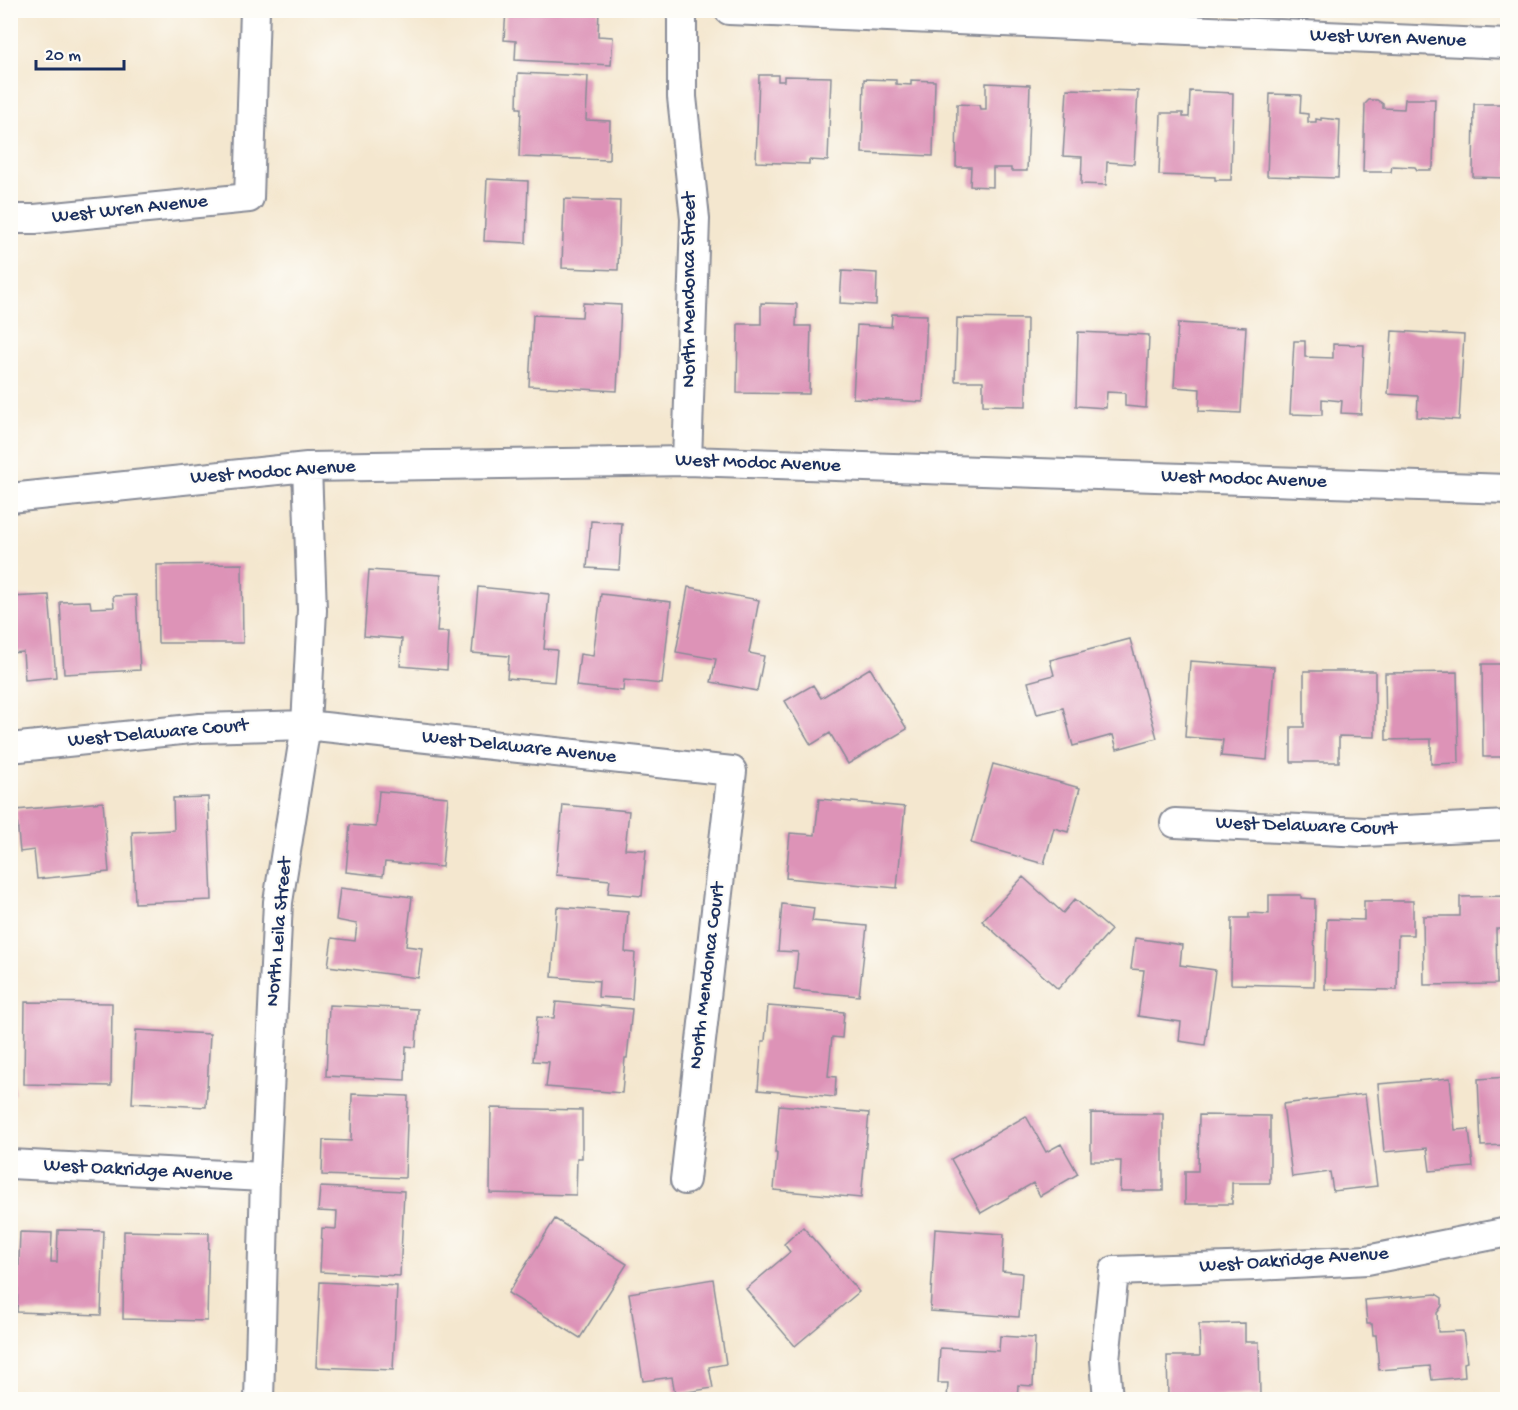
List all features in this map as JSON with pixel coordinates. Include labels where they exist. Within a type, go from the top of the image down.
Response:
[{"type":"street","name":"West Wren Avenue","points":[[10,219],[47,218],[249,198],[255,10]]},
{"type":"street","name":"North Mendonca Street","points":[[682,10],[682,97],[695,219],[687,461]]},
{"type":"street","name":"West Wren Avenue","points":[[729,10],[1508,44]]},
{"type":"street","name":"West Modoc Avenue","points":[[10,498],[307,466],[687,461],[1508,489]]},
{"type":"street","name":"North Leila Street","points":[[259,1400],[265,1177],[278,902],[306,724],[312,610],[307,466]]},
{"type":"street","name":"West Delaware Court","points":[[10,748],[200,728],[306,724]]},
{"type":"street","name":"West Delaware Avenue","points":[[306,724],[732,771]]},
{"type":"street","name":"North Mendonca Court","points":[[685,1180],[732,771]]},
{"type":"street","name":"West Delaware Court","points":[[1176,823],[1364,832],[1508,825]]},
{"type":"street","name":"West Oakridge Avenue","points":[[10,1164],[265,1177]]},
{"type":"street","name":"West Oakridge Avenue","points":[[1107,1400],[1105,1360],[1114,1271],[1367,1260],[1508,1232]]},
{"type":"building","points":[[506,10],[599,10],[598,36],[613,37],[611,65],[515,60],[516,41],[504,40]]},
{"type":"building","points":[[518,73],[588,76],[586,120],[610,121],[609,160],[519,157],[521,108],[517,108]]},
{"type":"building","points":[[759,75],[778,75],[778,81],[784,81],[784,76],[831,77],[828,161],[809,160],[809,164],[756,162]]},
{"type":"building","points":[[864,79],[896,80],[896,84],[911,85],[911,80],[935,81],[933,156],[862,153]]},
{"type":"building","points":[[986,83],[1030,85],[1027,171],[993,168],[993,187],[970,186],[971,167],[956,167],[957,104],[979,105],[980,109],[986,109]]},
{"type":"building","points":[[1067,89],[1138,91],[1134,164],[1107,162],[1106,185],[1081,184],[1082,157],[1063,156]]},
{"type":"building","points":[[1190,91],[1233,93],[1231,180],[1215,180],[1215,177],[1159,175],[1161,113],[1183,113],[1183,117],[1189,117]]},
{"type":"building","points":[[1270,94],[1301,95],[1300,113],[1308,114],[1308,122],[1316,122],[1316,119],[1321,120],[1321,118],[1340,120],[1338,178],[1267,176]]},
{"type":"building","points":[[1405,99],[1435,99],[1433,167],[1431,170],[1417,170],[1415,167],[1392,166],[1391,172],[1363,172],[1365,104],[1369,100],[1377,100],[1383,104],[1383,108],[1404,109]]},
{"type":"building","points":[[1474,104],[1503,104],[1503,108],[1508,108],[1508,178],[1473,177]]},
{"type":"building","points":[[487,179],[528,181],[526,243],[484,241]]},
{"type":"building","points":[[564,199],[620,201],[618,270],[562,268]]},
{"type":"building","points":[[842,271],[877,273],[876,305],[840,303]]},
{"type":"building","points":[[583,303],[621,305],[617,391],[529,386],[533,315],[582,317]]},
{"type":"building","points":[[761,303],[797,304],[796,326],[811,326],[809,394],[737,393],[738,324],[761,324]]},
{"type":"building","points":[[892,314],[927,315],[923,402],[853,398],[857,325],[891,327]]},
{"type":"building","points":[[957,318],[1027,319],[1026,406],[983,405],[983,381],[955,381]]},
{"type":"building","points":[[1178,323],[1246,327],[1241,413],[1199,411],[1200,389],[1174,387]]},
{"type":"building","points":[[1392,331],[1464,335],[1459,420],[1417,417],[1418,396],[1388,394]]},
{"type":"building","points":[[1078,332],[1149,335],[1146,408],[1125,406],[1125,393],[1107,392],[1106,408],[1076,406]]},
{"type":"building","points":[[1294,341],[1305,341],[1305,357],[1333,358],[1333,344],[1364,345],[1361,414],[1341,413],[1342,401],[1322,399],[1322,415],[1290,414]]},
{"type":"building","points":[[591,521],[622,523],[619,570],[587,568]]},
{"type":"building","points":[[242,564],[243,643],[158,643],[157,565]]},
{"type":"building","points":[[369,570],[441,575],[437,632],[449,632],[447,670],[400,666],[402,639],[364,636]]},
{"type":"building","points":[[478,587],[549,594],[544,649],[557,650],[554,682],[507,678],[509,656],[472,653]]},
{"type":"building","points":[[688,587],[759,600],[749,653],[764,656],[757,691],[711,682],[716,659],[676,652]]},
{"type":"building","points":[[601,594],[671,602],[662,684],[624,680],[623,691],[576,686],[580,654],[593,656]]},
{"type":"building","points":[[49,595],[56,677],[25,680],[23,652],[10,653],[10,597]]},
{"type":"building","points":[[136,595],[140,670],[64,674],[60,602],[90,601],[91,608],[114,607],[113,596]]},
{"type":"building","points":[[1130,639],[1157,738],[1117,749],[1113,735],[1073,746],[1063,708],[1037,714],[1028,682],[1054,675],[1050,660]]},
{"type":"building","points":[[1190,661],[1274,667],[1267,760],[1221,756],[1223,740],[1185,737]]},
{"type":"building","points":[[1482,664],[1508,664],[1508,757],[1483,757]]},
{"type":"building","points":[[870,668],[907,729],[848,764],[830,733],[811,745],[785,701],[813,685],[821,698]]},
{"type":"building","points":[[1304,671],[1375,671],[1375,737],[1339,736],[1339,762],[1291,762],[1291,727],[1304,727]]},
{"type":"building","points":[[1457,672],[1459,763],[1431,764],[1431,739],[1386,740],[1385,673]]},
{"type":"building","points":[[993,764],[1080,788],[1068,832],[1054,828],[1044,864],[971,843]]},
{"type":"building","points":[[379,791],[448,797],[442,867],[385,862],[383,876],[346,872],[350,825],[376,827]]},
{"type":"building","points":[[208,797],[212,900],[135,903],[132,832],[174,830],[173,798]]},
{"type":"building","points":[[819,799],[905,807],[897,888],[786,878],[790,833],[815,835]]},
{"type":"building","points":[[103,802],[109,872],[37,879],[34,850],[20,852],[16,810]]},
{"type":"building","points":[[563,805],[629,811],[625,849],[646,850],[642,896],[608,893],[610,880],[556,875]]},
{"type":"building","points":[[1023,877],[1063,913],[1075,899],[1111,930],[1058,989],[982,921]]},
{"type":"building","points":[[340,888],[412,897],[406,946],[422,948],[418,978],[328,966],[332,938],[355,941],[357,924],[336,920]]},
{"type":"building","points":[[1269,895],[1301,895],[1301,898],[1315,899],[1314,986],[1231,984],[1232,918],[1249,918],[1249,913],[1269,914]]},
{"type":"building","points":[[1507,896],[1508,929],[1496,929],[1497,984],[1424,985],[1423,916],[1460,916],[1460,897]]},
{"type":"building","points":[[1364,901],[1413,901],[1413,935],[1398,935],[1397,990],[1325,989],[1327,919],[1364,920]]},
{"type":"building","points":[[782,904],[814,908],[812,921],[867,926],[859,996],[794,990],[798,952],[778,951]]},
{"type":"building","points":[[557,907],[628,912],[625,952],[635,953],[632,999],[598,997],[599,981],[552,977]]},
{"type":"building","points":[[1135,938],[1182,945],[1180,965],[1215,970],[1205,1045],[1179,1041],[1181,1022],[1138,1016],[1144,970],[1131,969]]},
{"type":"building","points":[[25,1002],[112,1003],[111,1086],[24,1084]]},
{"type":"building","points":[[556,1002],[632,1009],[622,1093],[546,1087],[549,1062],[533,1061],[537,1017],[554,1018]]},
{"type":"building","points":[[329,1005],[418,1009],[416,1047],[406,1046],[405,1080],[326,1076]]},
{"type":"building","points":[[768,1006],[844,1012],[842,1038],[832,1037],[828,1076],[836,1077],[835,1097],[758,1090],[762,1041],[765,1041]]},
{"type":"building","points":[[136,1030],[210,1034],[206,1107],[132,1103]]},
{"type":"building","points":[[10,1060],[12,1060],[15,1094],[10,1094]]},
{"type":"building","points":[[1508,1077],[1508,1145],[1481,1146],[1478,1079]]},
{"type":"building","points":[[1450,1078],[1455,1130],[1469,1129],[1473,1167],[1430,1171],[1427,1148],[1384,1152],[1378,1084]]},
{"type":"building","points":[[352,1094],[408,1096],[405,1178],[322,1175],[323,1140],[351,1141]]},
{"type":"building","points":[[1365,1094],[1377,1186],[1333,1191],[1330,1172],[1292,1177],[1283,1104]]},
{"type":"building","points":[[779,1105],[869,1113],[861,1198],[774,1190]]},
{"type":"building","points":[[491,1108],[582,1110],[582,1158],[577,1158],[576,1195],[490,1193]]},
{"type":"building","points":[[1091,1113],[1163,1114],[1163,1191],[1120,1191],[1121,1161],[1091,1161]]},
{"type":"building","points":[[1199,1115],[1270,1116],[1270,1183],[1232,1183],[1232,1204],[1185,1204],[1185,1171],[1198,1171]]},
{"type":"building","points":[[1026,1116],[1046,1152],[1061,1144],[1078,1174],[1040,1196],[1033,1183],[981,1213],[951,1159]]},
{"type":"building","points":[[320,1187],[404,1191],[400,1276],[320,1272],[322,1228],[336,1229],[337,1212],[318,1211]]},
{"type":"building","points":[[555,1219],[627,1264],[580,1338],[508,1293]]},
{"type":"building","points":[[803,1227],[859,1292],[795,1346],[746,1289],[790,1252],[784,1244]]},
{"type":"building","points":[[935,1229],[1004,1234],[1002,1271],[1022,1273],[1019,1317],[930,1311]]},
{"type":"building","points":[[58,1230],[104,1231],[101,1315],[17,1312],[20,1232],[52,1233],[51,1262],[57,1262]]},
{"type":"building","points":[[124,1231],[209,1233],[207,1321],[123,1319]]},
{"type":"building","points":[[713,1279],[726,1364],[709,1367],[713,1388],[675,1394],[672,1377],[643,1381],[629,1293]]},
{"type":"building","points":[[320,1282],[397,1286],[393,1370],[316,1367]]},
{"type":"building","points":[[1436,1294],[1442,1298],[1442,1306],[1437,1313],[1438,1332],[1463,1331],[1467,1362],[1464,1363],[1465,1377],[1432,1380],[1430,1366],[1379,1370],[1376,1335],[1373,1335],[1372,1324],[1367,1324],[1365,1300]]},
{"type":"building","points":[[1245,1323],[1245,1342],[1259,1342],[1260,1396],[1168,1397],[1167,1356],[1200,1356],[1199,1324]]},
{"type":"building","points":[[1000,1336],[1035,1338],[1033,1386],[1018,1385],[1017,1400],[947,1400],[948,1383],[938,1383],[940,1348],[999,1351]]}]
